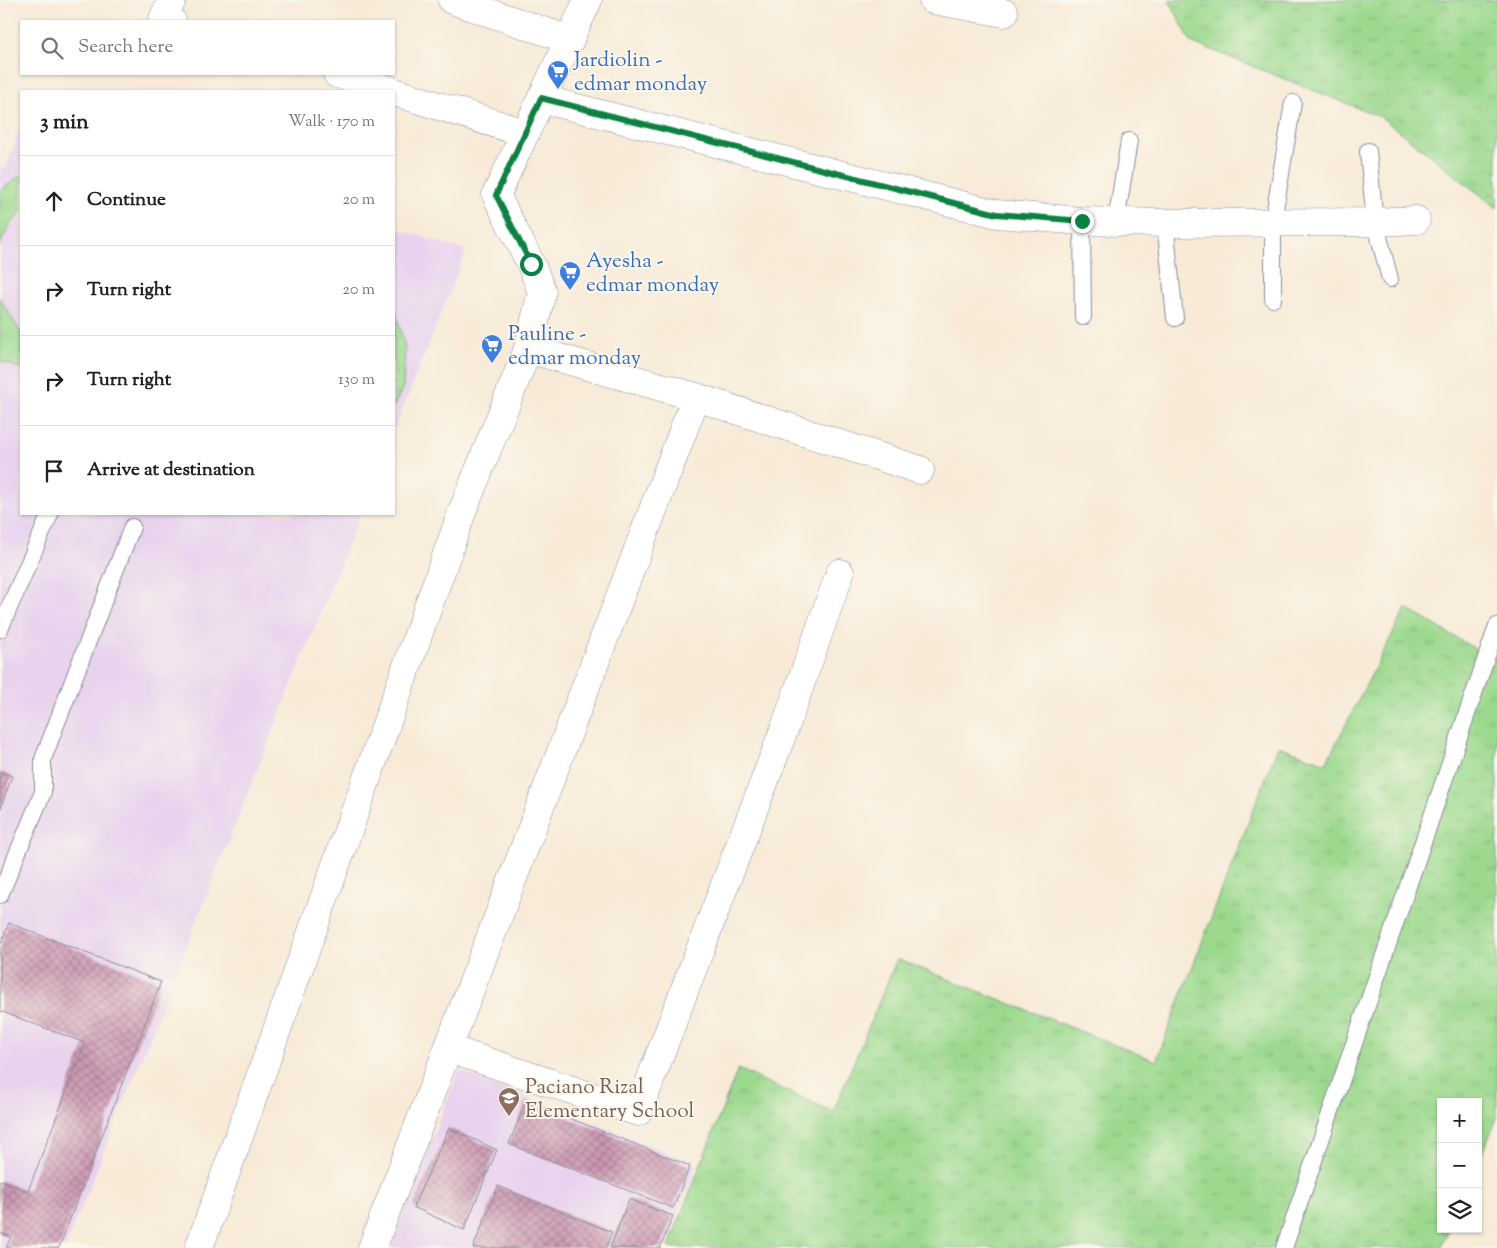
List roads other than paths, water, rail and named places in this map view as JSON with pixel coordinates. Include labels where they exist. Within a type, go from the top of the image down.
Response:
[{"type":"street","points":[[169,20],[164,18],[172,0]]},
{"type":"street","points":[[452,0],[570,40]]},
{"type":"street","points":[[200,1248],[462,512],[528,349],[542,292],[531,264],[496,195],[588,0]]},
{"type":"street","points":[[933,0],[1004,13]]},
{"type":"street","points":[[340,75],[387,90]]},
{"type":"street","points":[[395,93],[525,133]]},
{"type":"street","points":[[541,98],[997,214],[1082,221],[1165,223],[1375,222],[1416,220]]},
{"type":"street","points":[[528,349],[696,398],[920,470]]},
{"type":"street","points":[[372,1248],[696,398]]},
{"type":"street","points":[[449,1048],[638,1112],[784,730],[840,573]]},
{"type":"lane","points":[[1273,299],[1273,221],[1293,103]]},
{"type":"lane","points":[[1116,222],[1129,141]]},
{"type":"lane","points":[[1368,151],[1375,222],[1390,280]]},
{"type":"lane","points":[[1082,221],[1083,317]]},
{"type":"lane","points":[[1165,223],[1176,318]]},
{"type":"lane","points":[[0,629],[50,515]]},
{"type":"lane","points":[[0,895],[43,792],[43,758],[132,527]]},
{"type":"lane","points":[[1284,1248],[1497,626]]},
{"type":"place","name":"Jardiolin - edmar monday","points":[[558,90]]},
{"type":"place","name":"Ayesha - edmar monday","points":[[570,291]]},
{"type":"place","name":"Pauline - edmar monday","points":[[492,364]]},
{"type":"place","name":"Paciano Rizal Elementary School","points":[[509,1117]]}]
